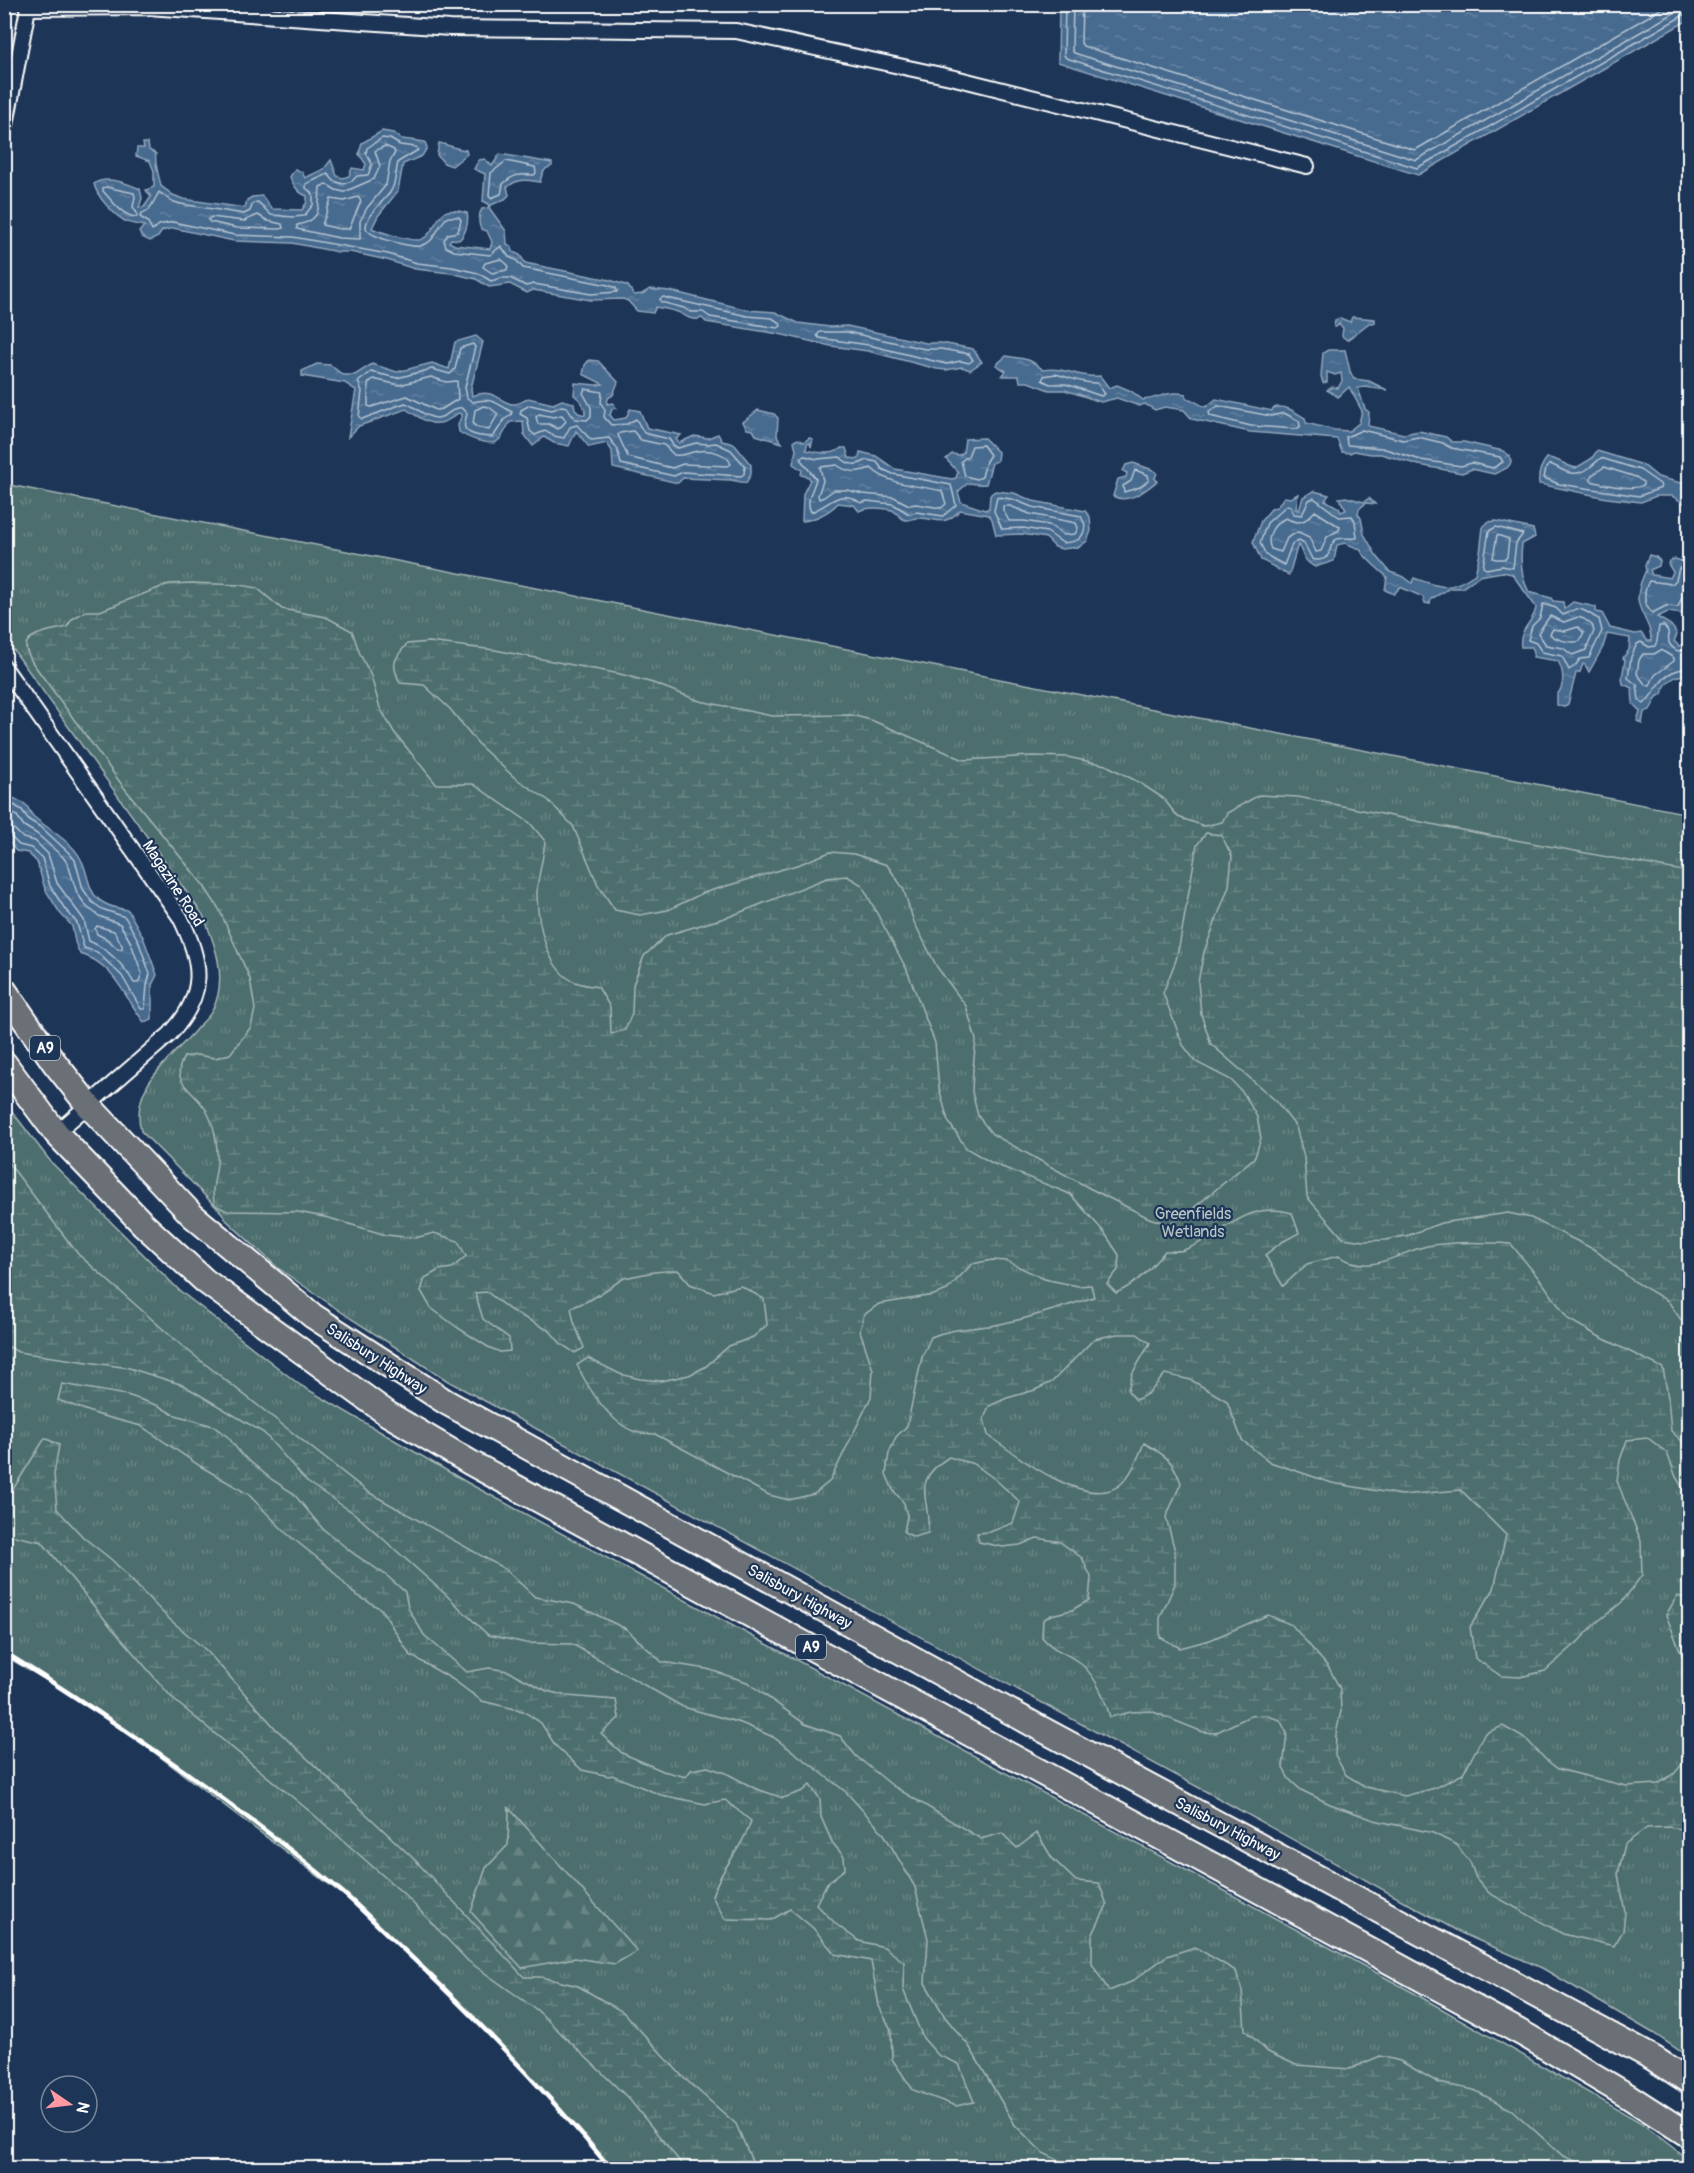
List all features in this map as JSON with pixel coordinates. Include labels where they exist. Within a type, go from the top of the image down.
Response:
[{"type":"highway","name":"Salisbury Highway","points":[[4,990],[54,1062],[88,1105],[192,1215],[313,1316],[446,1402],[1028,1721],[1653,2058],[1689,2082]]},
{"type":"highway","name":"A9","points":[[4,1063],[57,1133],[144,1225],[205,1281],[388,1414],[492,1475],[1527,2036],[1628,2096],[1689,2136]]},
{"type":"street","points":[[4,135],[26,6],[148,7],[450,28],[736,32],[955,78],[1307,166]]},
{"type":"street","name":"Magazine Road","points":[[4,667],[180,917],[193,943],[197,958],[198,971],[193,999],[181,1022],[57,1133]]},
{"type":"green space","name":"Greenfields Wetlands","points":[[4,484],[1689,814],[1689,2057],[1653,2033],[1542,1968],[1461,1933],[1218,1798],[448,1381],[278,1268],[225,1219],[222,1213],[141,1131],[139,1115],[141,1100],[155,1074],[213,1009],[220,973],[212,938],[203,915],[5,638]]},
{"type":"green space","points":[[191,583],[257,588],[282,609],[326,617],[352,631],[371,676],[380,708],[394,732],[436,784],[473,784],[530,823],[545,841],[537,896],[539,920],[546,945],[557,968],[565,976],[578,983],[598,987],[610,1007],[611,1034],[625,1030],[632,1013],[633,985],[644,956],[667,935],[731,916],[827,878],[847,876],[862,885],[907,970],[935,1043],[939,1088],[948,1121],[966,1148],[992,1163],[1070,1194],[1104,1232],[1119,1255],[1118,1270],[1107,1284],[1116,1293],[1137,1281],[1165,1251],[1184,1250],[1248,1215],[1276,1210],[1292,1213],[1299,1233],[1265,1255],[1283,1286],[1307,1264],[1338,1256],[1351,1262],[1373,1264],[1437,1244],[1469,1242],[1511,1244],[1568,1319],[1663,1368],[1671,1431],[1685,1444],[1689,1444],[1689,1490],[1686,1493],[1676,1477],[1667,1453],[1648,1438],[1627,1440],[1620,1460],[1617,1481],[1641,1541],[1642,1575],[1622,1602],[1545,1671],[1520,1677],[1501,1676],[1475,1658],[1470,1627],[1494,1589],[1506,1535],[1461,1490],[1401,1495],[1332,1483],[1270,1462],[1242,1440],[1227,1401],[1191,1380],[1165,1374],[1149,1393],[1136,1400],[1128,1391],[1132,1374],[1150,1343],[1137,1334],[1117,1334],[1094,1339],[1052,1382],[989,1406],[984,1419],[988,1435],[1034,1467],[1073,1487],[1092,1491],[1108,1491],[1122,1483],[1132,1469],[1144,1443],[1167,1459],[1175,1469],[1181,1483],[1166,1517],[1175,1551],[1175,1584],[1160,1618],[1160,1637],[1180,1648],[1210,1640],[1268,1615],[1292,1625],[1329,1668],[1340,1689],[1341,1711],[1336,1734],[1335,1755],[1346,1775],[1366,1787],[1405,1796],[1435,1788],[1463,1774],[1485,1733],[1503,1726],[1527,1740],[1558,1769],[1626,1786],[1658,1784],[1674,1774],[1689,1756],[1689,1830],[1668,1827],[1647,1828],[1625,1844],[1618,1874],[1625,1912],[1623,1931],[1614,1946],[1563,1934],[1489,1893],[1476,1878],[1470,1862],[1457,1845],[1433,1833],[1374,1820],[1330,1804],[1301,1790],[1289,1779],[1283,1768],[1287,1733],[1280,1720],[1265,1715],[1250,1716],[1215,1733],[1203,1732],[1151,1711],[1131,1712],[1110,1717],[1102,1693],[1089,1672],[1077,1661],[1049,1645],[1042,1637],[1043,1620],[1051,1615],[1072,1610],[1089,1600],[1091,1577],[1082,1558],[1060,1542],[1037,1538],[1020,1545],[1003,1547],[979,1542],[977,1533],[990,1532],[1013,1523],[1020,1502],[974,1464],[949,1457],[937,1466],[929,1474],[926,1483],[928,1533],[914,1537],[904,1532],[907,1516],[904,1503],[893,1490],[886,1474],[889,1453],[896,1437],[907,1426],[922,1357],[931,1337],[954,1330],[995,1325],[1045,1313],[1094,1297],[1091,1285],[1078,1286],[1044,1279],[1007,1261],[992,1260],[972,1264],[947,1290],[934,1295],[879,1304],[864,1315],[860,1331],[873,1370],[871,1397],[830,1481],[814,1494],[789,1500],[769,1495],[655,1434],[638,1433],[626,1428],[601,1404],[577,1365],[588,1358],[620,1374],[661,1381],[689,1375],[705,1367],[729,1346],[753,1337],[767,1325],[764,1299],[741,1286],[714,1293],[690,1284],[678,1270],[624,1278],[592,1299],[571,1308],[584,1348],[575,1353],[561,1344],[550,1331],[510,1310],[487,1292],[475,1293],[483,1319],[509,1338],[510,1351],[500,1352],[458,1328],[431,1308],[421,1291],[425,1278],[439,1270],[452,1268],[466,1256],[458,1241],[434,1233],[415,1238],[386,1235],[329,1218],[298,1212],[227,1211],[215,1205],[213,1189],[217,1157],[214,1130],[202,1105],[182,1081],[179,1074],[180,1066],[184,1057],[197,1055],[215,1058],[230,1054],[251,1027],[255,1009],[250,979],[219,909],[204,886],[122,785],[32,662],[26,648],[30,639],[67,627],[72,619],[86,611],[100,611],[169,584]]},
{"type":"green space","points":[[429,642],[495,650],[620,674],[653,683],[700,701],[772,716],[851,715],[871,720],[964,760],[1032,756],[1067,757],[1106,765],[1163,798],[1178,817],[1204,826],[1222,822],[1227,813],[1259,795],[1298,797],[1689,872],[1689,1338],[1686,1327],[1668,1301],[1632,1280],[1595,1250],[1531,1218],[1508,1213],[1441,1223],[1409,1235],[1386,1240],[1364,1241],[1343,1238],[1307,1197],[1304,1157],[1296,1127],[1276,1101],[1211,1044],[1201,1014],[1198,982],[1204,952],[1229,886],[1232,856],[1221,835],[1206,833],[1197,845],[1176,960],[1163,993],[1183,1045],[1196,1062],[1231,1080],[1244,1094],[1257,1117],[1261,1138],[1255,1157],[1185,1215],[1168,1224],[1149,1218],[1091,1189],[992,1134],[978,1116],[972,1092],[976,1040],[966,1006],[937,967],[914,922],[903,888],[887,865],[854,854],[830,852],[800,864],[703,893],[668,910],[640,915],[615,910],[598,885],[573,826],[548,800],[515,778],[481,747],[450,709],[424,685],[400,683],[395,671],[396,658],[407,644]]},
{"type":"green space","points":[[4,1101],[51,1162],[180,1291],[300,1385],[468,1483],[1414,1993],[1640,2122],[1689,2160],[1689,2168],[613,2168],[556,2103],[451,1994],[355,1904],[98,1710],[5,1656]]},
{"type":"green space","points":[[4,1157],[78,1254],[181,1345],[368,1492],[505,1569],[535,1597],[574,1604],[626,1629],[662,1662],[707,1669],[747,1682],[805,1724],[840,1736],[856,1756],[893,1786],[981,1839],[1002,1833],[1017,1848],[1037,1833],[1052,1858],[1076,1881],[1099,1883],[1107,1905],[1092,1936],[1092,1964],[1109,1991],[1131,1982],[1167,1956],[1195,1947],[1236,1971],[1242,1991],[1245,2030],[1268,2052],[1296,2065],[1350,2069],[1380,2056],[1400,2061],[1439,2083],[1474,2090],[1512,2110],[1563,2156],[1590,2168],[1075,2168],[1043,2153],[1015,2125],[969,2046],[945,2017],[925,1983],[928,1939],[915,1887],[884,1834],[846,1792],[814,1767],[773,1737],[741,1723],[683,1707],[572,1644],[526,1643],[488,1635],[355,1514],[307,1482],[264,1433],[183,1385],[129,1368],[18,1352],[5,1345]]},
{"type":"green space","points":[[62,1384],[127,1395],[159,1406],[172,1414],[213,1426],[228,1437],[241,1454],[271,1479],[293,1493],[323,1529],[354,1554],[386,1575],[405,1592],[408,1608],[424,1635],[467,1672],[489,1668],[508,1671],[547,1691],[567,1696],[616,1700],[619,1718],[601,1734],[622,1753],[663,1771],[686,1777],[691,1770],[708,1767],[726,1773],[754,1788],[783,1798],[803,1791],[810,1785],[820,1799],[821,1817],[832,1842],[844,1857],[845,1869],[827,1883],[816,1904],[837,1925],[859,1941],[884,1947],[904,1962],[903,1989],[923,2038],[938,2055],[959,2064],[974,2102],[956,2106],[913,2090],[892,2059],[891,2030],[879,2006],[871,1961],[835,1954],[813,1928],[790,1909],[771,1920],[725,1919],[712,1896],[751,1821],[725,1800],[705,1804],[661,1795],[612,1775],[582,1770],[555,1745],[541,1723],[523,1711],[482,1701],[452,1679],[410,1655],[381,1609],[353,1593],[330,1568],[286,1533],[248,1494],[200,1466],[141,1426],[99,1415],[58,1400]]},
{"type":"green space","points":[[45,1438],[59,1445],[54,1474],[57,1509],[83,1537],[112,1560],[167,1617],[207,1651],[276,1729],[416,1861],[524,1977],[541,1977],[578,1986],[623,2012],[684,2078],[736,2124],[755,2168],[685,2168],[629,2099],[537,2010],[468,1961],[405,1895],[313,1814],[174,1700],[42,1542],[5,1534],[5,1502]]},
{"type":"green space","points":[[1677,1596],[1689,1599],[1689,1673],[1666,1615]]},
{"type":"green space","points":[[509,1808],[637,1951],[615,1964],[575,1958],[522,1968],[471,1912],[486,1868],[508,1845]]},
{"type":"water","points":[[1689,4],[1690,19],[1418,175],[1058,62],[1059,5]]},
{"type":"water","points":[[382,131],[393,133],[402,139],[425,142],[427,148],[422,156],[403,164],[398,191],[378,216],[372,228],[376,230],[402,238],[420,240],[427,236],[442,214],[457,211],[467,213],[468,220],[459,240],[451,239],[449,242],[455,245],[490,249],[492,242],[487,231],[481,229],[479,222],[482,209],[488,208],[489,204],[483,201],[485,174],[474,169],[479,160],[485,159],[492,166],[500,154],[552,163],[552,166],[543,172],[540,182],[527,180],[515,182],[507,187],[509,195],[505,199],[491,205],[490,209],[506,231],[507,244],[512,247],[513,252],[520,255],[525,263],[610,280],[628,286],[634,295],[642,294],[650,289],[670,291],[748,310],[775,312],[798,323],[830,327],[847,326],[926,343],[941,343],[973,349],[982,362],[970,370],[962,367],[937,369],[868,351],[706,322],[702,318],[691,319],[656,307],[653,313],[637,311],[623,299],[591,300],[533,290],[527,293],[510,284],[489,287],[476,279],[451,273],[415,269],[350,252],[338,252],[292,243],[234,241],[173,228],[162,231],[158,237],[150,241],[142,237],[139,232],[144,226],[127,222],[116,214],[102,200],[94,184],[110,180],[123,182],[140,189],[142,198],[139,208],[144,207],[151,197],[146,190],[154,187],[154,171],[150,161],[136,156],[137,148],[144,148],[143,143],[148,143],[149,150],[156,154],[156,166],[161,186],[173,195],[183,199],[245,208],[247,200],[262,196],[272,209],[302,210],[307,202],[307,196],[297,189],[290,177],[295,169],[302,172],[305,178],[324,169],[331,160],[337,176],[343,178],[349,176],[352,168],[364,170],[366,164],[359,154],[362,143]]},
{"type":"water","points":[[439,143],[466,150],[467,154],[452,166],[444,163],[437,155]]},
{"type":"water","points":[[1352,317],[1375,319],[1375,323],[1369,323],[1347,340],[1342,336],[1343,328],[1339,324],[1334,327],[1335,320],[1340,318],[1350,322]]},
{"type":"water","points":[[476,336],[483,342],[471,388],[472,396],[482,393],[490,394],[512,404],[528,398],[553,404],[562,400],[574,403],[578,413],[585,415],[585,409],[574,395],[575,383],[603,384],[583,374],[589,360],[598,361],[618,382],[607,404],[613,403],[616,408],[612,409],[610,415],[614,420],[626,418],[630,409],[640,411],[647,428],[681,435],[676,439],[679,443],[694,436],[708,438],[718,434],[722,441],[734,444],[751,465],[751,474],[746,483],[731,480],[683,478],[678,483],[613,468],[612,451],[607,443],[589,447],[576,431],[569,446],[554,443],[544,437],[533,446],[524,434],[523,421],[510,422],[501,438],[495,443],[476,440],[459,432],[458,425],[462,414],[458,413],[444,422],[432,423],[406,409],[359,426],[348,437],[356,390],[345,383],[302,376],[302,371],[317,364],[330,365],[343,375],[355,375],[372,364],[397,372],[432,363],[449,369],[455,342]]},
{"type":"water","points":[[1328,350],[1345,350],[1354,379],[1369,381],[1387,390],[1358,388],[1365,409],[1369,412],[1368,426],[1404,434],[1419,431],[1446,437],[1452,442],[1464,442],[1503,451],[1510,456],[1511,463],[1507,468],[1494,474],[1472,469],[1462,473],[1419,465],[1381,454],[1342,452],[1337,439],[1250,432],[1192,419],[1184,410],[1165,407],[1155,410],[1145,404],[1139,406],[1117,398],[1101,402],[1065,390],[1049,390],[1028,382],[1020,382],[1019,376],[1002,376],[1006,371],[996,365],[1006,356],[1022,358],[1043,370],[1051,369],[1086,376],[1100,376],[1109,388],[1117,385],[1143,400],[1179,393],[1186,394],[1186,398],[1206,407],[1216,399],[1272,411],[1273,408],[1282,407],[1305,418],[1306,423],[1349,431],[1359,423],[1362,411],[1349,387],[1338,397],[1327,390],[1332,387],[1338,388],[1342,381],[1341,373],[1335,375],[1327,372],[1327,382],[1323,383],[1321,376],[1323,353]]},
{"type":"water","points":[[758,410],[774,414],[778,418],[777,436],[782,443],[756,435],[753,430],[747,429],[743,422]]},
{"type":"water","points":[[809,438],[813,439],[811,447],[810,443],[807,444],[806,450],[830,453],[846,448],[849,458],[859,459],[860,452],[876,456],[895,469],[952,479],[956,478],[958,472],[946,459],[952,454],[963,453],[965,439],[984,438],[998,452],[997,461],[992,463],[986,484],[968,483],[958,492],[961,502],[985,510],[989,508],[990,495],[995,491],[1014,493],[1033,501],[1085,511],[1090,517],[1091,531],[1087,541],[1079,547],[1062,549],[1055,547],[1046,538],[1022,534],[996,535],[989,515],[960,510],[944,521],[924,518],[907,520],[892,510],[875,508],[859,511],[854,505],[838,503],[822,515],[802,521],[803,494],[810,480],[809,477],[801,475],[802,470],[793,464],[796,450],[794,441],[798,439],[804,442]]},
{"type":"water","points":[[1597,451],[1643,465],[1658,477],[1681,483],[1688,480],[1689,506],[1672,496],[1656,496],[1641,502],[1607,498],[1539,484],[1540,470],[1547,458],[1576,468],[1591,459]]},
{"type":"water","points":[[1133,463],[1157,473],[1155,478],[1157,481],[1131,498],[1113,496],[1118,479],[1126,477],[1127,473],[1123,471],[1126,465]]},
{"type":"water","points":[[1314,491],[1329,495],[1325,500],[1339,508],[1341,512],[1346,510],[1339,498],[1346,497],[1364,502],[1369,498],[1375,504],[1366,503],[1359,509],[1358,514],[1364,534],[1376,555],[1390,572],[1412,583],[1414,578],[1439,586],[1451,586],[1475,574],[1483,527],[1488,522],[1496,521],[1533,529],[1535,537],[1522,544],[1521,550],[1523,575],[1529,592],[1551,598],[1553,601],[1563,602],[1564,609],[1573,602],[1596,607],[1596,612],[1602,613],[1610,628],[1635,634],[1641,633],[1648,641],[1651,641],[1650,630],[1638,599],[1639,587],[1649,555],[1660,561],[1659,566],[1650,570],[1652,575],[1670,578],[1673,572],[1668,564],[1669,561],[1675,559],[1689,563],[1689,589],[1682,614],[1668,612],[1657,617],[1673,628],[1677,635],[1674,641],[1679,646],[1689,641],[1689,675],[1676,677],[1668,682],[1650,710],[1644,712],[1642,724],[1637,721],[1640,711],[1633,704],[1632,688],[1623,684],[1622,678],[1625,660],[1623,658],[1629,650],[1630,638],[1607,634],[1603,647],[1589,672],[1583,664],[1580,672],[1576,673],[1568,704],[1563,707],[1557,705],[1557,695],[1563,678],[1558,661],[1533,657],[1532,647],[1521,647],[1522,635],[1536,607],[1512,574],[1502,572],[1479,576],[1462,588],[1450,588],[1431,599],[1430,604],[1425,603],[1423,597],[1400,587],[1394,594],[1385,590],[1387,577],[1368,560],[1360,549],[1345,543],[1337,545],[1334,561],[1315,567],[1306,560],[1298,544],[1289,575],[1261,560],[1253,542],[1261,521],[1272,508],[1277,507],[1284,497],[1291,498],[1298,494],[1296,509],[1299,510],[1303,497]]},
{"type":"water","points":[[4,789],[11,797],[26,805],[33,816],[74,849],[81,859],[90,887],[101,901],[128,910],[143,937],[157,975],[152,985],[152,1019],[144,1022],[110,973],[92,958],[80,954],[72,926],[60,913],[45,889],[37,862],[28,853],[16,851],[5,837]]},
{"type":"railway","points":[[4,1652],[177,1766],[301,1858],[341,1891],[484,2029],[536,2083],[610,2168]]}]
